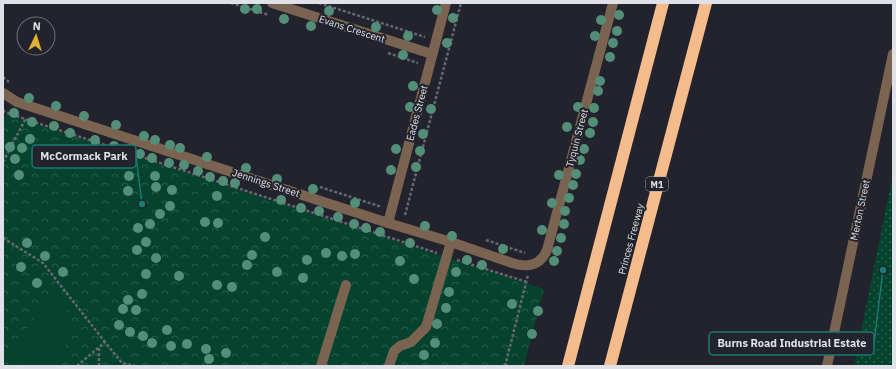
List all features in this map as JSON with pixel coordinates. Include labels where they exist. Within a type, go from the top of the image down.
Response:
[{"type":"highway","points":[[568,366],[663,3]]},
{"type":"highway","name":"Princes Freeway","points":[[610,366],[706,3]]},
{"type":"street","name":"Evans Crescent","points":[[272,3],[432,54]]},
{"type":"street","name":"Eades Street","points":[[388,223],[446,3]]},
{"type":"street","name":"Tyquin Street","points":[[530,265],[541,260],[548,250],[613,3]]},
{"type":"street","name":"Merton Street","points":[[827,366],[893,54]]},
{"type":"street","name":"Jennings Street","points":[[3,94],[17,102],[388,223],[451,242],[521,266],[530,265]]},
{"type":"street","points":[[389,366],[394,351],[400,346],[411,342],[426,327],[451,242]]},
{"type":"street","points":[[321,366],[346,285]]},
{"type":"path","points":[[319,3],[425,37]]},
{"type":"path","points":[[320,187],[406,215],[461,3]]},
{"type":"path","points":[[3,77],[13,85]]},
{"type":"path","points":[[3,162],[32,107]]},
{"type":"path","points":[[3,110],[25,119],[527,282]]},
{"type":"path","points":[[3,238],[43,263],[122,363],[136,366]]},
{"type":"path","points":[[484,240],[528,254]]},
{"type":"path","points":[[505,366],[530,265]]},
{"type":"path","points":[[77,366],[105,342]]},
{"type":"path","points":[[99,347],[99,366]]},
{"type":"green space","points":[[6,114],[544,289],[524,366],[3,366],[3,118]]},
{"type":"green space","points":[[893,174],[893,366],[854,366]]},
{"type":"green space","points":[[55,286],[74,307],[65,311],[60,318],[76,330],[51,366],[25,366],[9,355]]},
{"type":"place","name":"McCormack Park","points":[[142,204]]},
{"type":"place","name":"Burns Road Industrial Estate","points":[[883,270]]}]
